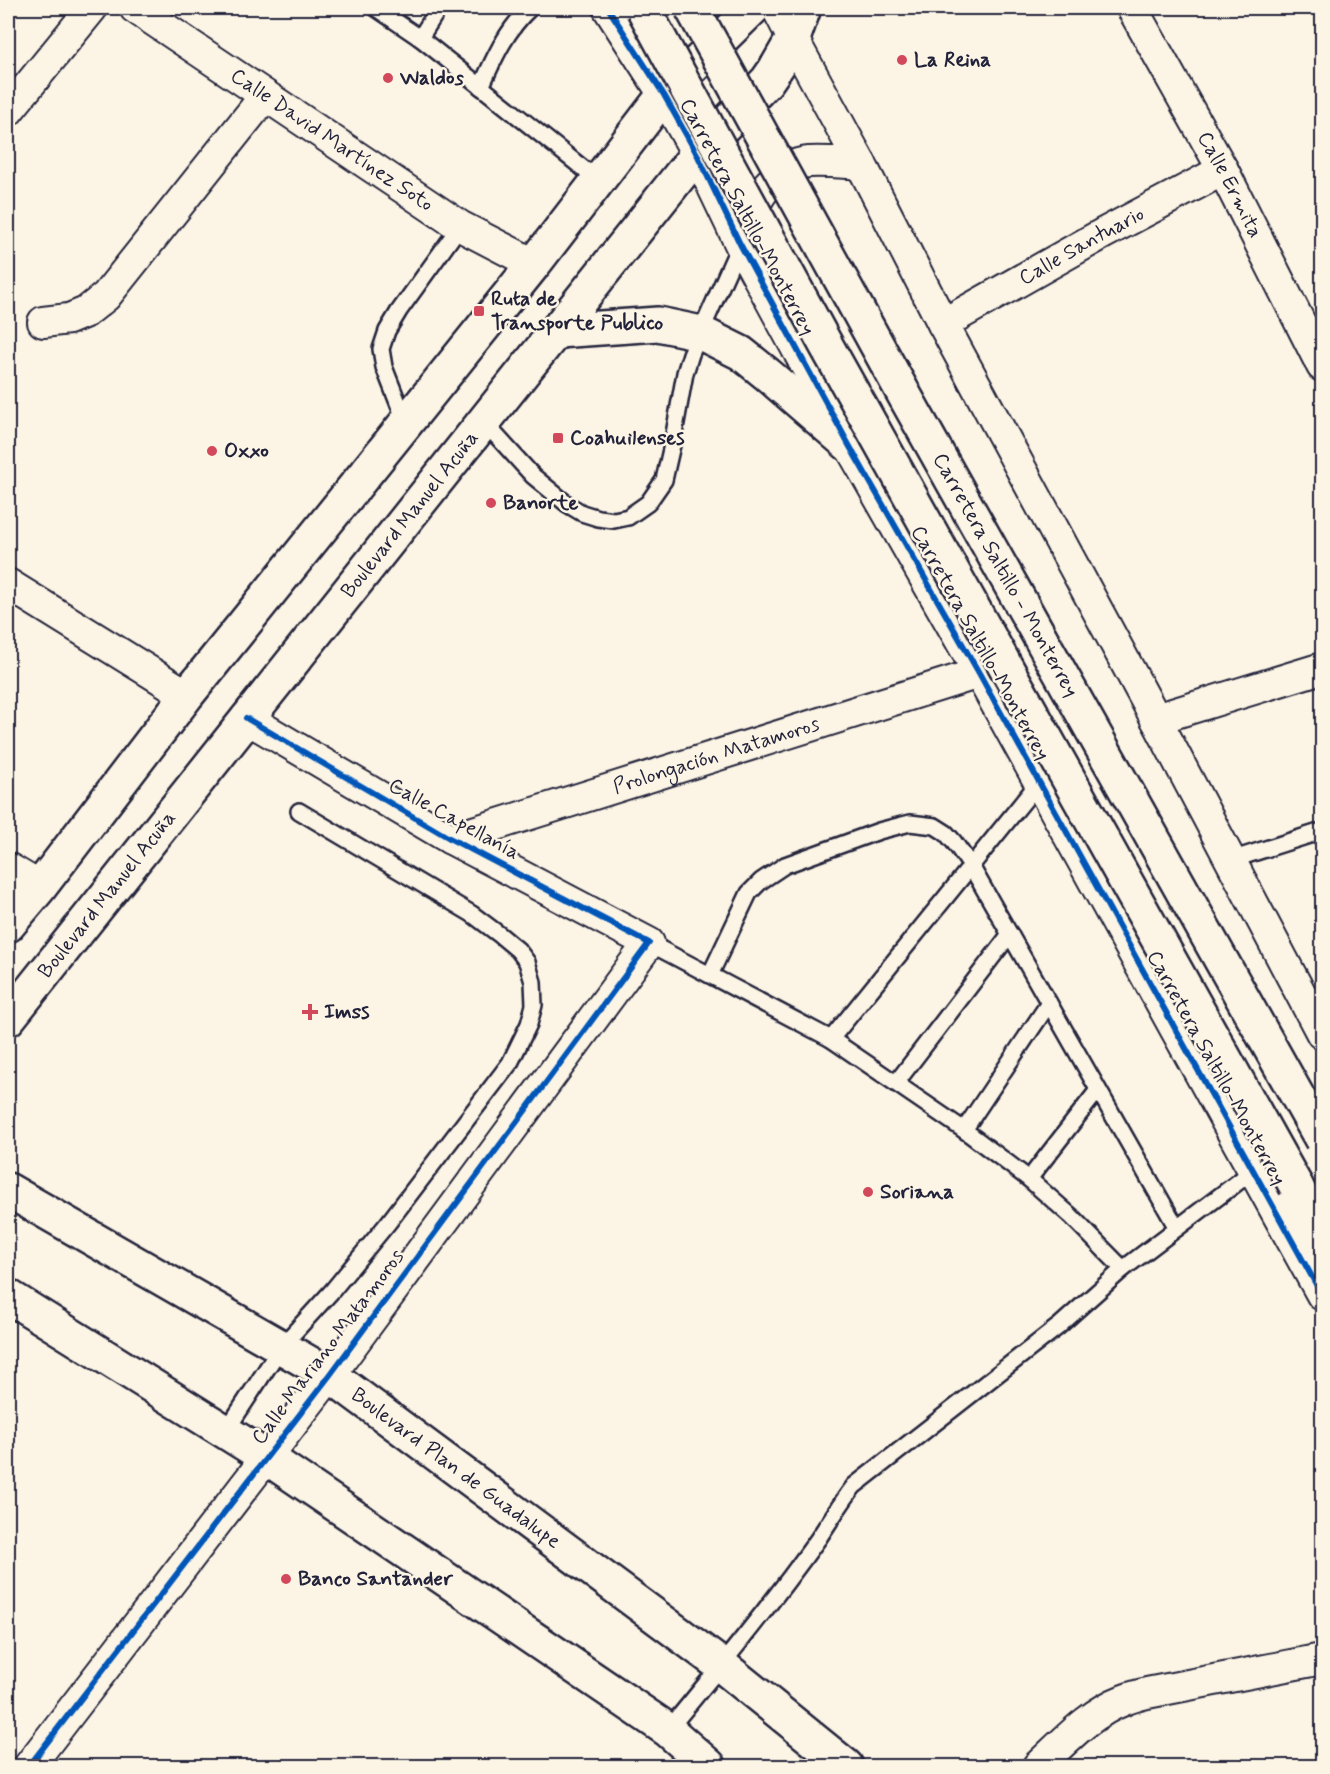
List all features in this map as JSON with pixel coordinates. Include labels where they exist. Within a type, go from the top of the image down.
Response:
[{"type":"main road","points":[[643,8],[832,356],[1323,1236]]},
{"type":"main road","name":"Carretera Saltillo - Monterrey","points":[[692,8],[901,387],[1323,1140]]},
{"type":"main road","points":[[8,922],[40,887],[187,695],[534,264],[664,95],[753,8]]},
{"type":"main road","name":"Boulevard Manuel Acuña","points":[[8,1019],[696,154],[766,81],[793,39],[804,8]]},
{"type":"main road","points":[[557,331],[658,324],[701,333],[741,353],[849,445]]},
{"type":"main road","name":"Boulevard Plan de Guadalupe","points":[[8,1190],[330,1375],[722,1665],[846,1767]]},
{"type":"main road","points":[[8,1296],[266,1457],[668,1730],[709,1767]]},
{"type":"street","points":[[8,111],[93,8]]},
{"type":"street","name":"Calle David Martínez Soto","points":[[135,8],[460,226],[534,264]]},
{"type":"street","name":"Carretera Saltillo-Monterrey","points":[[608,8],[664,95],[740,244],[849,445],[979,673],[1323,1294]]},
{"type":"street","points":[[777,8],[861,164],[943,324],[1323,1034]]},
{"type":"street","name":"Calle Ermita","points":[[1132,8],[1222,171],[1323,366]]},
{"type":"street","points":[[44,322],[69,320],[86,312],[106,296],[265,96]]},
{"type":"street","points":[[740,244],[748,218],[760,193],[773,180],[792,167],[808,162],[861,164]]},
{"type":"street","name":"Calle Santuario","points":[[943,324],[1104,233],[1222,171]]},
{"type":"street","points":[[8,584],[187,695]]},
{"type":"street","points":[[1156,719],[1323,668]]},
{"type":"street","name":"Prolongación Matamoros","points":[[451,839],[979,673]]},
{"type":"street","name":"Calle Capellanía","points":[[246,718],[451,839],[649,944]]},
{"type":"street","points":[[8,868],[40,887]]},
{"type":"street","name":"Calle Mariano Matamoros","points":[[29,1767],[330,1375],[649,944]]},
{"type":"street","points":[[1038,1767],[1081,1726],[1107,1708],[1124,1700],[1147,1693],[1323,1659]]},
{"type":"lane","points":[[376,8],[420,38],[599,181]]},
{"type":"lane","points":[[420,38],[439,8]]},
{"type":"lane","points":[[481,87],[510,31],[530,8]]},
{"type":"lane","points":[[406,424],[384,367],[381,349],[387,331],[399,310],[460,226]]},
{"type":"lane","points":[[483,421],[533,476],[567,504],[582,513],[598,518],[614,520],[628,517],[648,503],[664,480],[685,373],[691,354],[740,244]]},
{"type":"lane","points":[[831,1039],[1039,782]]},
{"type":"lane","points":[[226,1431],[281,1347],[332,1291],[388,1222],[510,1064],[529,1024],[534,1005],[533,982],[526,962],[518,950],[501,935],[472,914],[299,811]]},
{"type":"lane","points":[[710,975],[749,894],[761,881],[785,865],[879,831],[910,823],[935,826],[946,833],[971,866],[1177,1228]]},
{"type":"lane","points":[[1231,860],[1323,831]]},
{"type":"lane","points":[[896,1083],[1010,934]]},
{"type":"lane","points":[[649,944],[831,1039],[896,1083],[1029,1179],[1071,1216],[1123,1269]]},
{"type":"lane","points":[[964,1130],[1049,1003]]},
{"type":"lane","points":[[1029,1179],[1098,1090]]},
{"type":"lane","points":[[668,1730],[722,1665],[819,1538],[835,1511],[854,1486],[1059,1326],[1123,1269],[1254,1170]]},
{"type":"cycle path","points":[[608,8],[664,95],[697,154],[740,244],[849,445],[979,673],[1322,1295]]},
{"type":"cycle path","points":[[29,1766],[330,1375],[649,943],[451,839],[246,718]]},
{"type":"place","name":"La Reina","points":[[902,60]]},
{"type":"place","name":"Waldos","points":[[388,78]]},
{"type":"place","name":"Ruta de Transporte Publico","points":[[479,311]]},
{"type":"place","name":"Coahuilenses","points":[[558,438]]},
{"type":"place","name":"Oxxo","points":[[212,451]]},
{"type":"place","name":"Banorte","points":[[491,503]]},
{"type":"place","name":"Imss","points":[[310,1012]]},
{"type":"place","name":"Soriana","points":[[868,1192]]},
{"type":"place","name":"Banco Santander","points":[[286,1579]]}]
